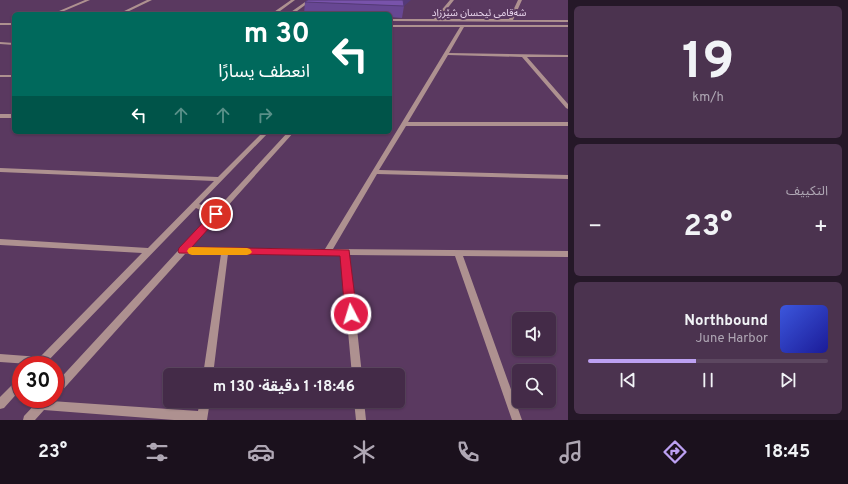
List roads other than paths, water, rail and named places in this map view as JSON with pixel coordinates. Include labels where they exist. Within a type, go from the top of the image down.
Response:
[{"type":"street","points":[[59,12],[88,0]]},
{"type":"street","points":[[124,12],[150,0]]},
{"type":"street","points":[[278,11],[293,0]]},
{"type":"street","points":[[294,12],[310,0]]},
{"type":"street","points":[[435,20],[452,0]]},
{"type":"street","points":[[510,21],[520,0]]},
{"type":"street","points":[[0,20],[12,20]]},
{"type":"street","name":"شەقامی ئیحسان شێرزاد","points":[[392,20],[567,22]]},
{"type":"street","points":[[0,24],[12,24]]},
{"type":"street","points":[[327,252],[463,26]]},
{"type":"street","name":"شەقامی ئیحسان شێرزاد","points":[[392,27],[568,26]]},
{"type":"street","points":[[0,43],[12,44]]},
{"type":"street","points":[[446,54],[568,56]]},
{"type":"street","points":[[524,56],[568,107]]},
{"type":"street","points":[[0,76],[12,76]]},
{"type":"street","points":[[0,116],[12,116]]},
{"type":"street","points":[[404,124],[568,124]]},
{"type":"street","points":[[47,356],[264,134]]},
{"type":"street","points":[[64,381],[289,134]]},
{"type":"street","points":[[0,170],[219,180]]},
{"type":"street","points":[[375,172],[568,176]]},
{"type":"street","points":[[194,205],[216,214]]},
{"type":"street","points":[[0,242],[149,251]]},
{"type":"street","points":[[183,251],[568,254]]},
{"type":"street","points":[[209,368],[224,252]]},
{"type":"street","points":[[345,252],[356,368]]},
{"type":"street","points":[[458,253],[517,420]]},
{"type":"street","points":[[0,358],[12,360]]},
{"type":"street","points":[[0,404],[12,391]]},
{"type":"street","points":[[37,411],[202,419],[204,408]]},
{"type":"street","points":[[360,408],[361,420]]}]
